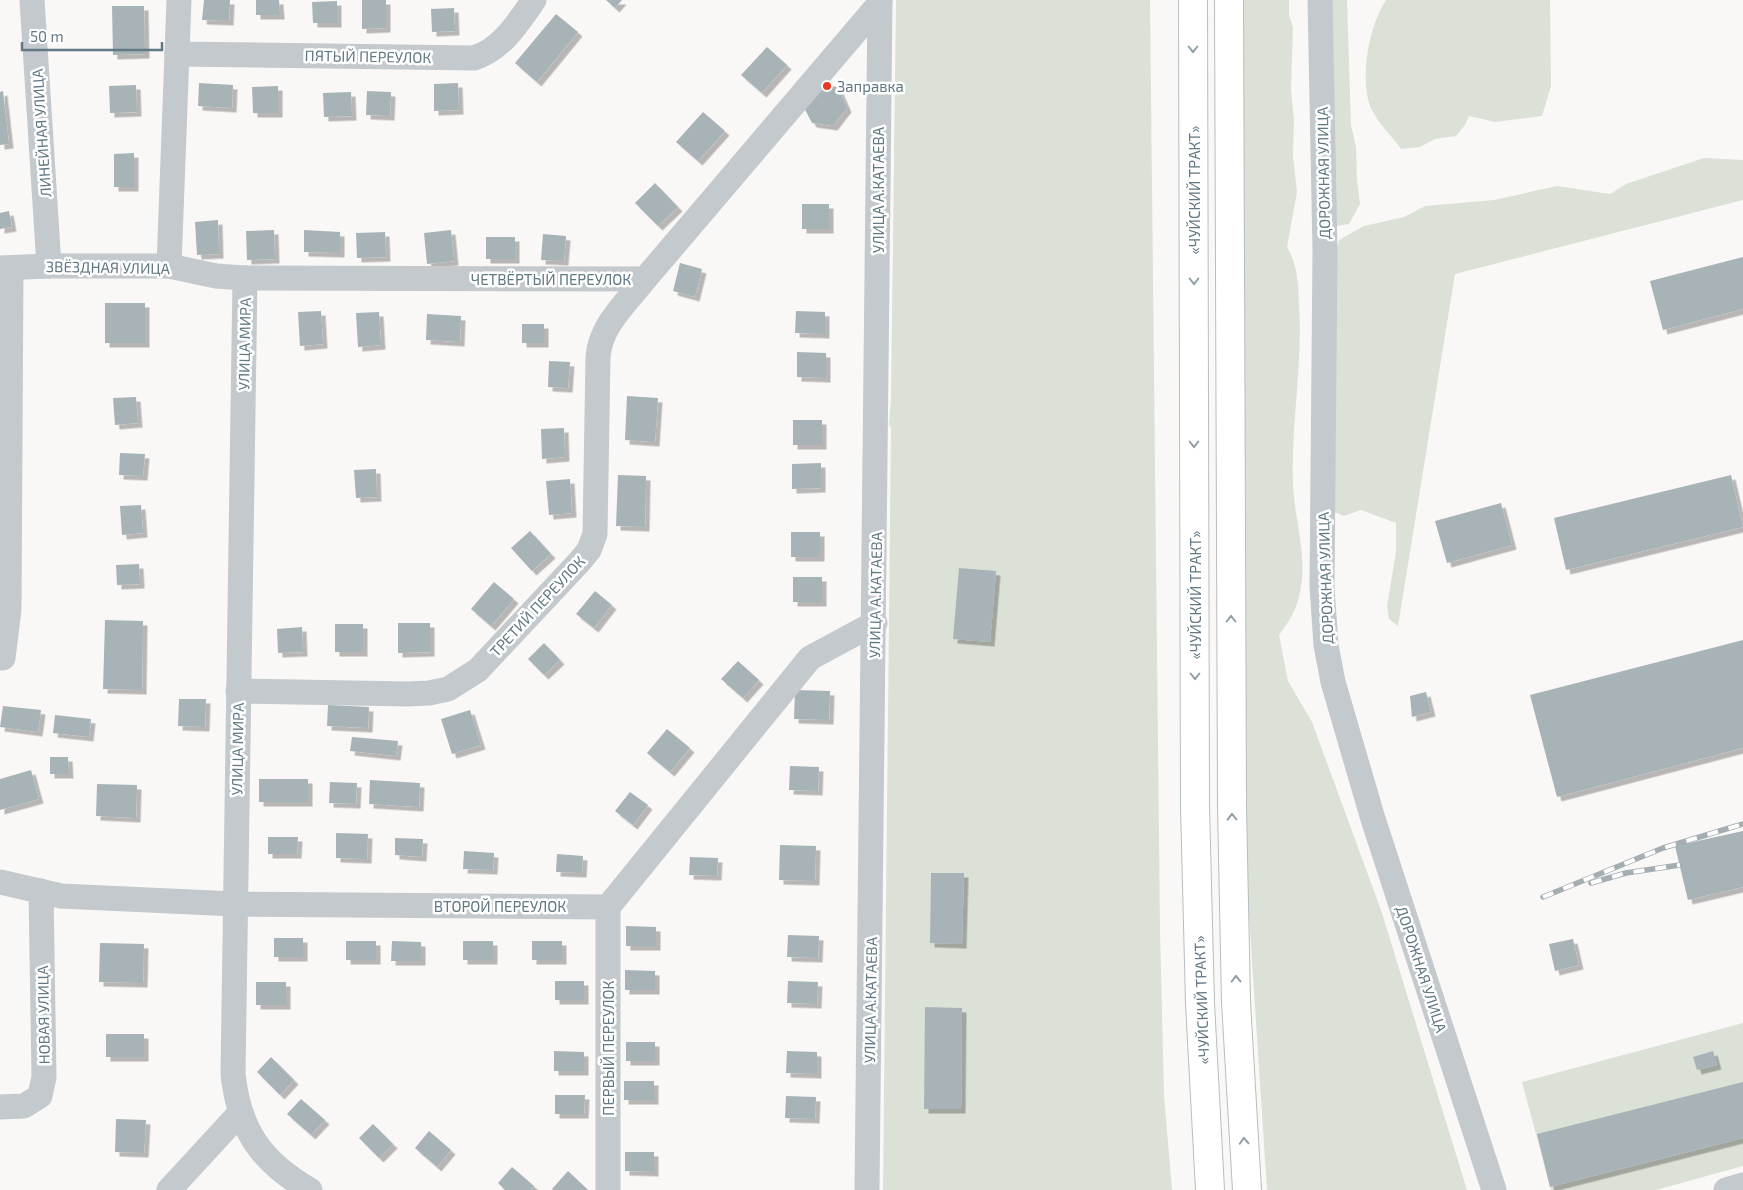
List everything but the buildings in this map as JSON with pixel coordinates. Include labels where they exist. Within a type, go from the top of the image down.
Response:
[{"type":"highway","name":"«ЧУЙСКИЙ ТРАКТ»","points":[[1193,0],[1195,806],[1200,1003],[1210,1190]]},
{"type":"highway","points":[[1230,0],[1232,807],[1236,1002],[1247,1190]]},
{"type":"street","name":"ЛИНЕЙНАЯ УЛИЦА","points":[[32,0],[49,266]]},
{"type":"street","points":[[169,266],[179,0]]},
{"type":"street","name":"ПЯТЫЙ ПЕРЕУЛОК","points":[[176,54],[474,58],[487,54],[498,46],[534,0]]},
{"type":"street","name":"ДОРОЖНАЯ УЛИЦА","points":[[1320,0],[1325,250],[1322,587],[1326,645],[1334,682],[1373,818],[1494,1190]]},
{"type":"street","name":"ЧЕТВЁРТЫЙ ПЕРЕУЛОК","points":[[245,278],[645,279],[880,1]]},
{"type":"street","name":"УЛИЦА А.КАТАЕВА","points":[[867,1190],[875,623],[880,1]]},
{"type":"street","name":"ЗВЁЗДНАЯ УЛИЦА","points":[[6,268],[169,266],[216,276],[245,278]]},
{"type":"street","points":[[3,658],[9,609],[6,268]]},
{"type":"street","name":"УЛИЦА МИРА","points":[[245,278],[234,904],[233,1074],[240,1113],[253,1141],[268,1160],[288,1178],[310,1190]]},
{"type":"street","name":"ТРЕТИЙ ПЕРЕУЛОК","points":[[238,691],[429,693],[448,689],[478,670],[589,550],[595,534],[599,347],[607,326],[645,279]]},
{"type":"street","points":[[608,907],[810,658],[875,623]]},
{"type":"street","name":"ВТОРОЙ ПЕРЕУЛОК","points":[[0,882],[61,896],[234,904],[608,907]]},
{"type":"street","name":"НОВАЯ УЛИЦА","points":[[0,1107],[24,1106],[40,1096],[44,1077],[41,891]]},
{"type":"street","name":"ПЕРВЫЙ ПЕРЕУЛОК","points":[[608,907],[608,1190]]},
{"type":"street","points":[[169,1190],[240,1113]]},
{"type":"street","points":[[1726,1190],[1743,1185]]},
{"type":"shaded area","points":[[896,0],[1150,0],[1160,929],[1164,1095],[1172,1190],[883,1190],[891,428],[889,424],[891,400]]},
{"type":"shaded area","points":[[1240,0],[1289,0],[1289,15],[1293,27],[1291,89],[1294,120],[1293,156],[1297,192],[1287,247],[1295,268],[1299,297],[1300,327],[1293,483],[1302,551],[1302,578],[1295,610],[1279,635],[1288,681],[1312,722],[1381,910],[1467,1190],[1267,1190],[1240,778]]},
{"type":"shaded area","points":[[1331,0],[1347,0],[1351,125],[1356,147],[1360,204],[1349,224],[1336,226]]},
{"type":"shaded area","points":[[1386,0],[1550,0],[1551,86],[1542,116],[1495,122],[1469,116],[1465,125],[1456,136],[1435,139],[1420,147],[1401,149],[1371,108],[1366,83],[1366,68],[1371,38],[1375,23]]},
{"type":"shaded area","points":[[1704,158],[1743,160],[1743,200],[1455,274],[1398,626],[1389,619],[1387,606],[1396,552],[1396,523],[1361,510],[1344,516],[1332,511],[1336,254],[1339,240],[1364,226],[1404,217],[1425,206],[1494,200],[1557,186],[1610,194],[1626,184]]},
{"type":"shaded area","points":[[1743,1023],[1743,1166],[1656,1190],[1551,1190],[1522,1082]]},
{"type":"railway","points":[[1543,897],[1663,848],[1743,824]]},
{"type":"railway","points":[[1591,883],[1626,873],[1680,865]]},
{"type":"place","name":"Заправка","points":[[827,86]]}]
